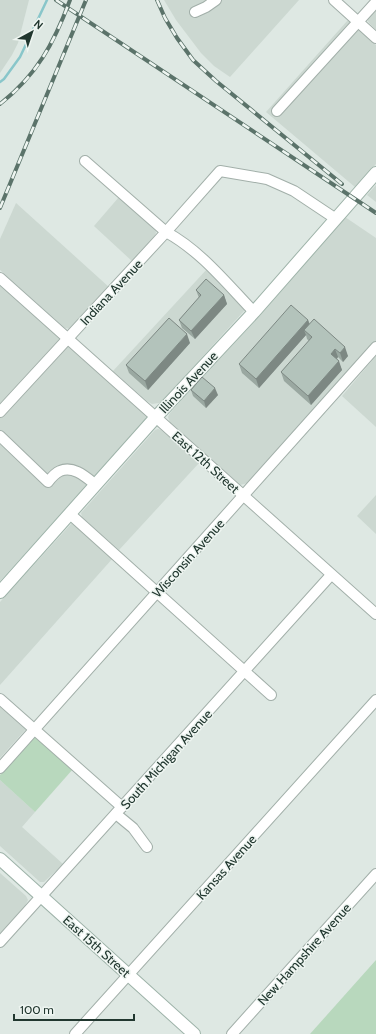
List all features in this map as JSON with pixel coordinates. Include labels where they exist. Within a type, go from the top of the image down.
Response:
[{"type":"street","points":[[195,12],[216,0]]},
{"type":"street","points":[[334,0],[376,38]]},
{"type":"street","points":[[277,111],[376,2]]},
{"type":"street","points":[[85,161],[166,232],[196,252],[254,312]]},
{"type":"street","name":"Indiana Avenue","points":[[0,412],[166,232],[220,171],[267,179],[294,191],[336,219]]},
{"type":"street","name":"Illinois Avenue","points":[[0,592],[156,417],[254,312],[376,173]]},
{"type":"street","name":"East 12th Street","points":[[0,278],[376,614]]},
{"type":"street","name":"Wisconsin Avenue","points":[[0,768],[244,497],[376,347]]},
{"type":"street","points":[[0,436],[48,482],[60,471],[73,470],[96,485]]},
{"type":"street","points":[[70,514],[271,695]]},
{"type":"street","name":"South Michigan Avenue","points":[[0,942],[331,575]]},
{"type":"street","points":[[0,699],[35,729],[119,810],[147,847]]},
{"type":"street","name":"Kansas Avenue","points":[[75,1034],[376,700]]},
{"type":"street","name":"East 15th Street","points":[[0,859],[194,1034]]},
{"type":"street","name":"New Hampshire Avenue","points":[[232,1034],[376,874]]},
{"type":"shaded area","points":[[0,0],[29,0],[18,43],[0,73]]},
{"type":"shaded area","points":[[164,0],[299,0],[230,77],[214,66],[201,53],[176,20]]},
{"type":"shaded area","points":[[376,6],[376,30],[367,19]]},
{"type":"shaded area","points":[[348,20],[376,45],[376,164],[355,187],[266,112]]},
{"type":"shaded area","points":[[376,185],[376,202],[367,195]]},
{"type":"shaded area","points":[[119,197],[154,228],[156,232],[155,237],[133,262],[94,226]]},
{"type":"shaded area","points":[[16,203],[110,288],[71,329],[65,328],[0,270],[0,239]]},
{"type":"shaded area","points":[[345,217],[376,238],[376,341],[248,483],[240,485],[170,423],[168,417]]},
{"type":"shaded area","points":[[208,268],[244,309],[244,311],[162,401],[152,404],[113,371]]},
{"type":"shaded area","points":[[0,284],[146,415],[146,417],[145,421],[0,581]]},
{"type":"shaded area","points":[[376,356],[376,427],[342,396]]},
{"type":"shaded area","points":[[158,429],[199,463],[119,550],[82,517],[81,513],[155,430]]},
{"type":"shaded area","points":[[376,495],[376,534],[357,516]]},
{"type":"shaded area","points":[[72,523],[74,523],[113,558],[0,685],[0,602]]},
{"type":"shaded area","points":[[0,703],[25,726],[26,729],[0,758]]},
{"type":"shaded area","points":[[0,780],[35,812],[22,827],[63,864],[44,882],[40,882],[0,846]]},
{"type":"shaded area","points":[[0,873],[26,896],[28,900],[25,906],[0,933]]},
{"type":"green space","points":[[34,737],[73,769],[35,812],[0,780],[0,775]]},
{"type":"green space","points":[[376,960],[376,1034],[310,1034]]},
{"type":"building","points":[[206,279],[224,295],[191,331],[179,320],[201,295],[196,290]]},
{"type":"building","points":[[291,305],[308,320],[256,379],[239,364]]},
{"type":"building","points":[[169,318],[187,334],[145,381],[126,365]]},
{"type":"building","points":[[314,319],[345,347],[340,353],[335,349],[331,354],[339,361],[308,396],[281,372],[312,337],[304,330]]},
{"type":"building","points":[[202,377],[215,388],[204,401],[191,390]]},
{"type":"waterway","points":[[0,82],[4,79],[20,57],[47,0]]},
{"type":"railway","points":[[56,0],[376,213]]},
{"type":"railway","points":[[0,104],[24,82],[43,57],[58,30],[70,0]]},
{"type":"railway","points":[[0,208],[86,0]]},
{"type":"railway","points":[[157,0],[165,18],[193,60],[216,81],[342,184]]}]
